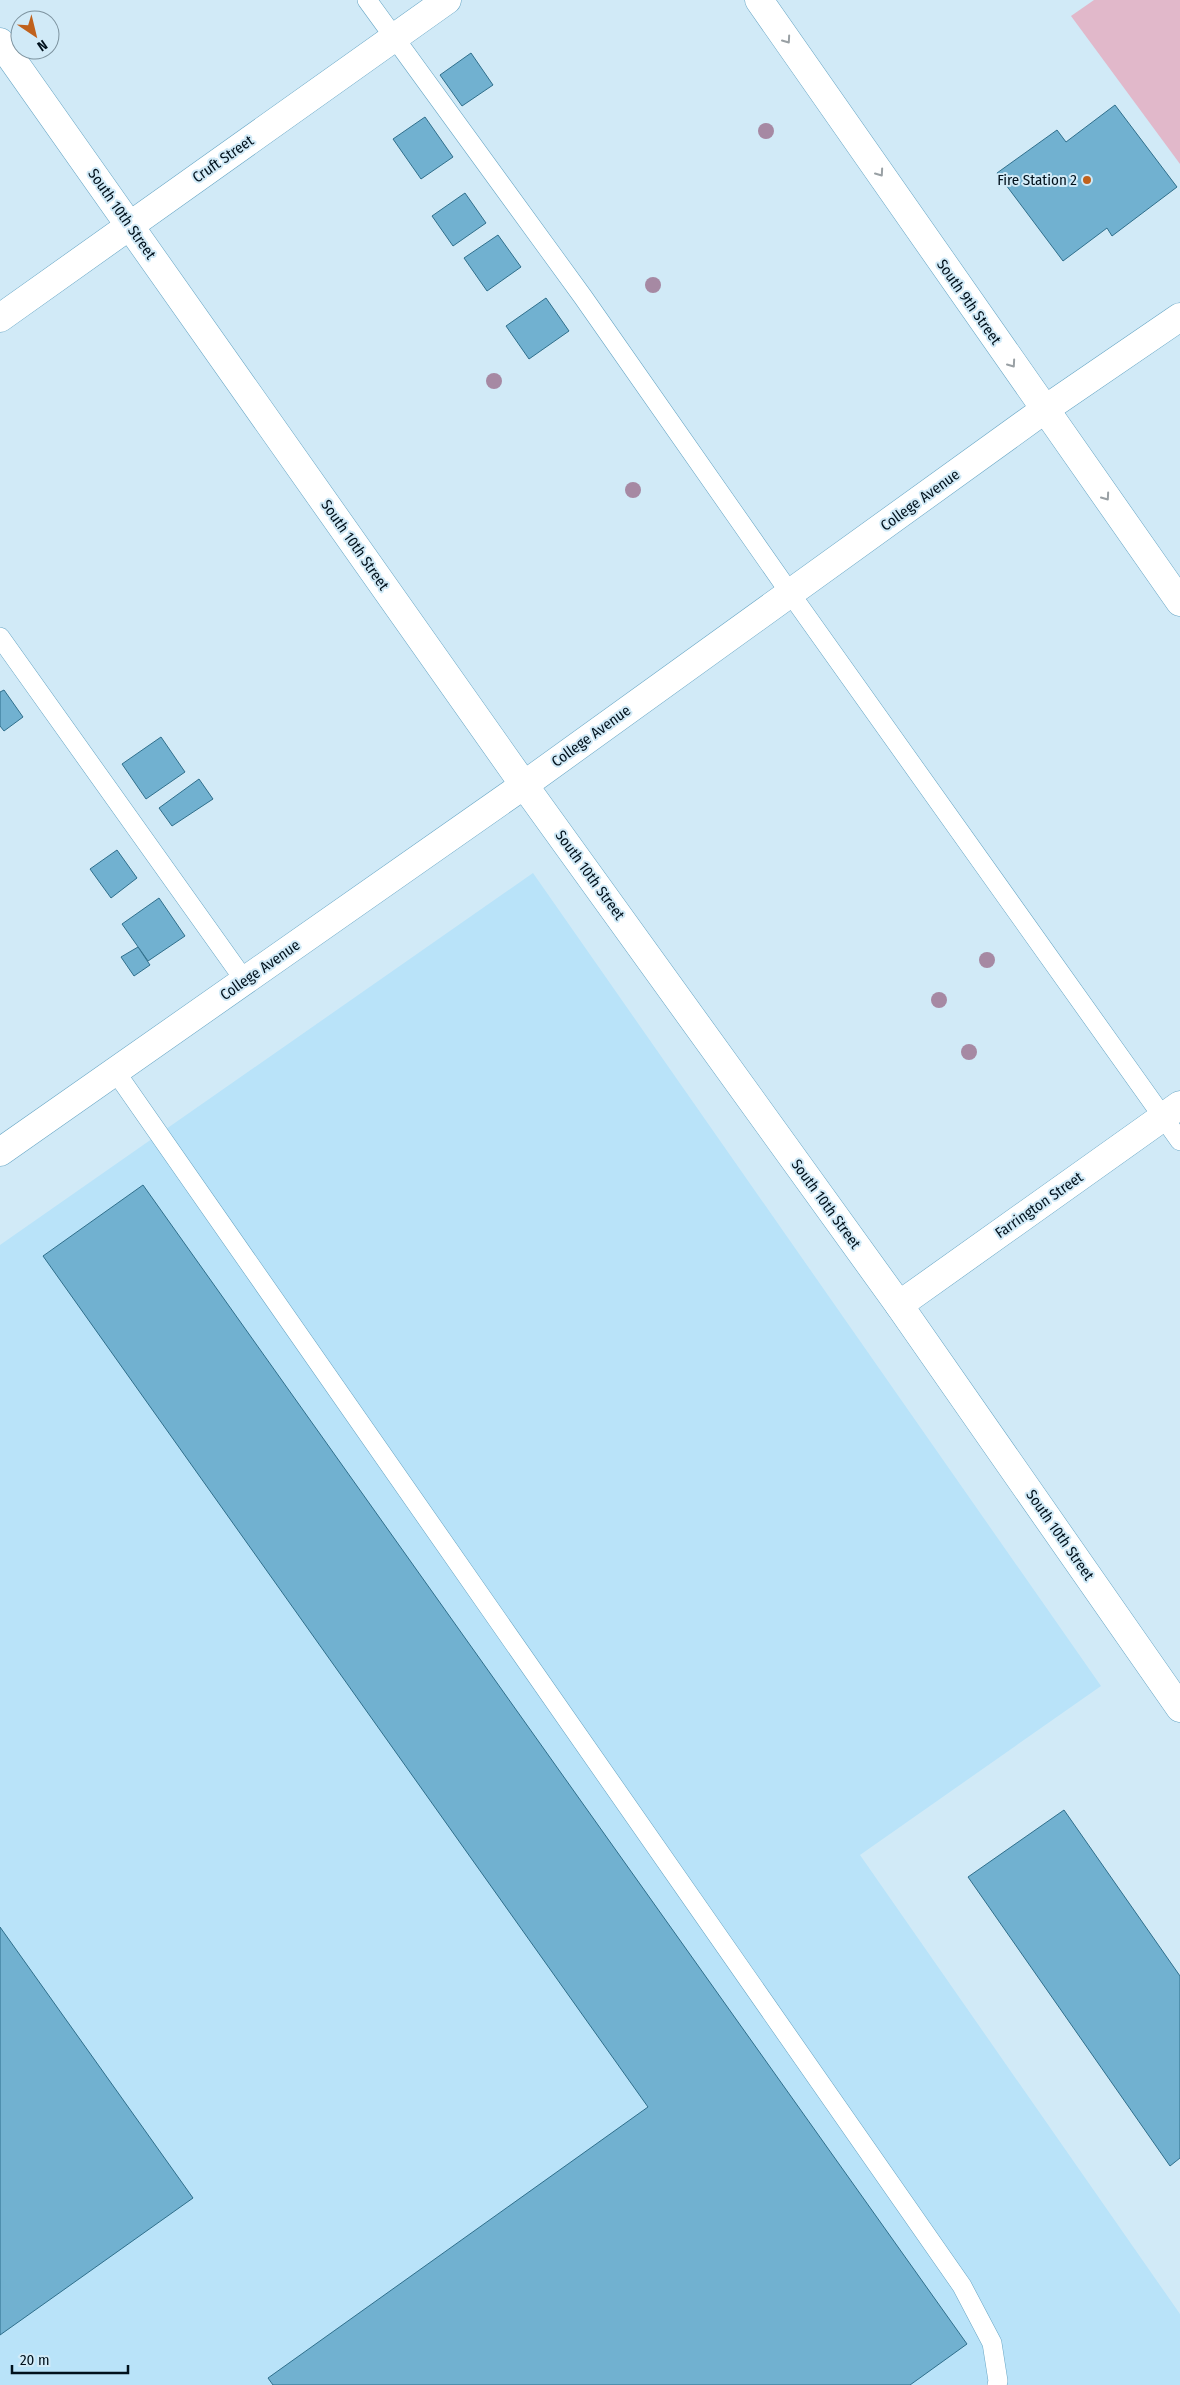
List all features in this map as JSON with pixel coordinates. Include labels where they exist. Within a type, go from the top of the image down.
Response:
[{"type":"street","name":"Cruft Street","points":[[0,318],[447,0]]},
{"type":"street","name":"South 9th Street","points":[[759,0],[1180,602]]},
{"type":"street","name":"South 10th Street","points":[[0,42],[524,785],[899,1305],[1180,1708]]},
{"type":"street","name":"College Avenue","points":[[0,1152],[524,785],[1044,410],[1180,317]]},
{"type":"street","name":"Farrington Street","points":[[899,1305],[1172,1111]]},
{"type":"lane","points":[[367,0],[583,297],[790,593],[1172,1111],[1180,1141]]},
{"type":"lane","points":[[0,637],[245,981]]},
{"type":"lane","points":[[115,1071],[962,2286],[992,2343],[997,2385]]},
{"type":"shaded area","points":[[1094,0],[1180,0],[1180,164],[1071,16]]},
{"type":"shaded area","points":[[533,873],[1101,1686],[860,1855],[1180,2314],[1180,2385],[0,2385],[0,1245]]},
{"type":"building","points":[[471,53],[493,85],[462,106],[440,75]]},
{"type":"building","name":"Fire Station 2","points":[[1115,105],[1177,187],[1112,236],[1107,228],[1063,261],[997,173],[1057,130],[1066,142]]},
{"type":"building","points":[[425,117],[453,157],[421,179],[393,139]]},
{"type":"building","points":[[465,193],[486,223],[453,246],[432,216]]},
{"type":"building","points":[[498,235],[521,267],[487,291],[464,258]]},
{"type":"building","points":[[546,298],[569,331],[529,359],[506,326]]},
{"type":"building","points":[[4,690],[23,717],[4,731],[0,726],[0,692]]},
{"type":"building","points":[[161,737],[185,772],[146,799],[122,764]]},
{"type":"building","points":[[199,779],[213,799],[172,826],[159,808]]},
{"type":"building","points":[[117,850],[137,878],[111,898],[90,869]]},
{"type":"building","points":[[159,898],[185,936],[148,961],[122,924]]},
{"type":"building","points":[[138,947],[150,965],[134,976],[121,957]]},
{"type":"building","points":[[143,1185],[967,2344],[910,2385],[273,2385],[268,2378],[648,2107],[43,1256]]},
{"type":"building","points":[[1064,1810],[1180,1976],[1180,2158],[1170,2166],[968,1877]]},
{"type":"building","points":[[0,1927],[193,2198],[0,2335]]},
{"type":"place","name":"Fire Station 2","points":[[1087,180]]}]
